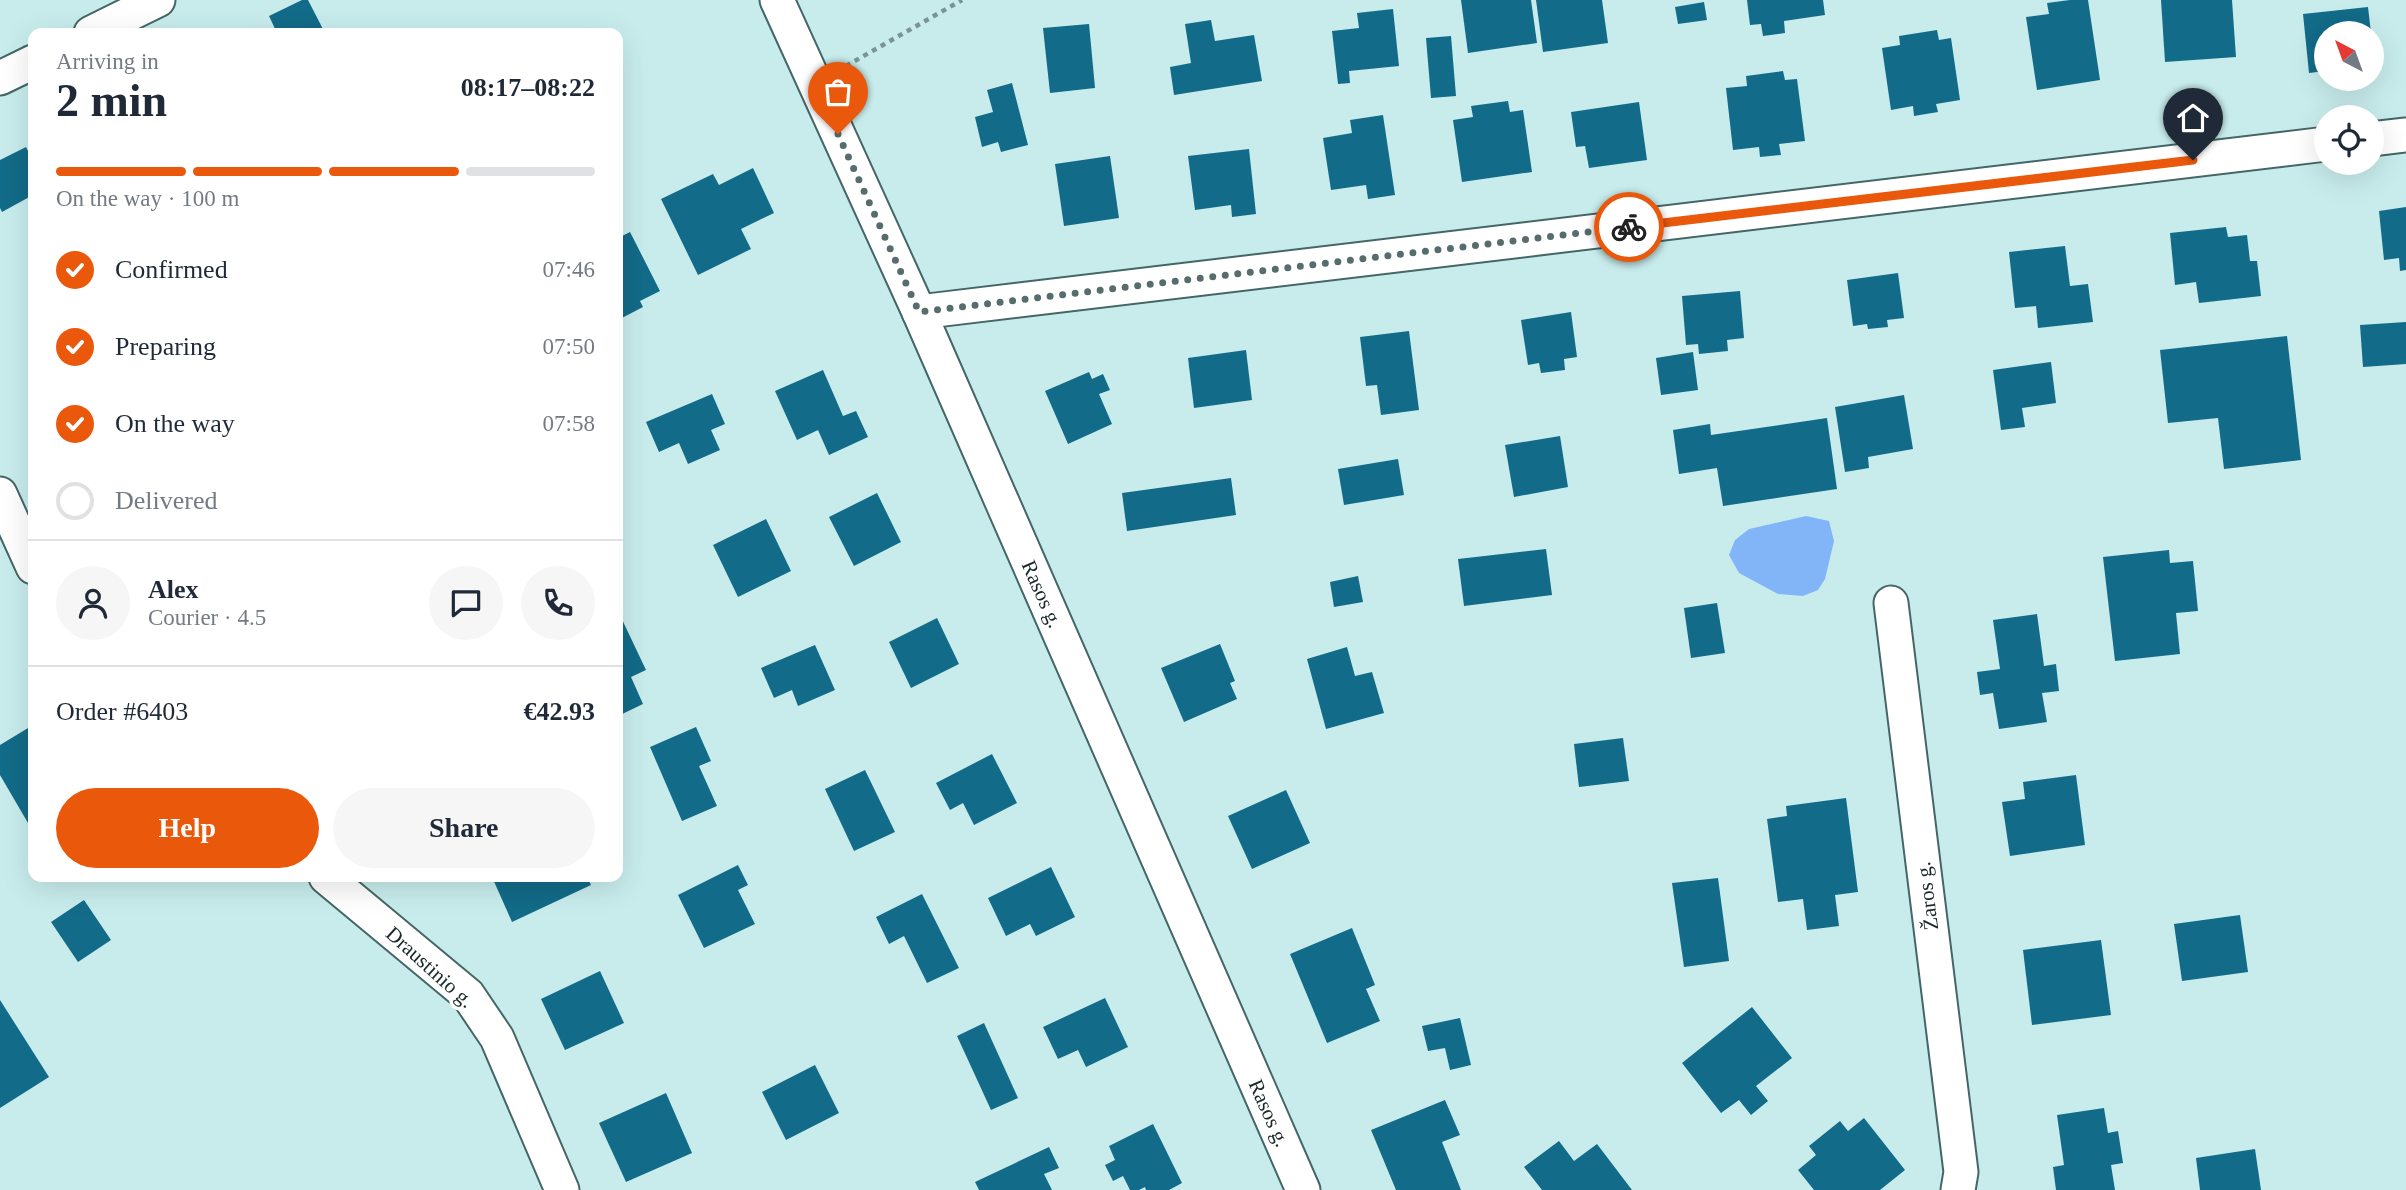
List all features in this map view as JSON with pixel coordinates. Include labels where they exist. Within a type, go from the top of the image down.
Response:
[{"type":"street","points":[[101,28],[158,0]]},
{"type":"street","name":"Rasos g.","points":[[776,0],[919,312],[1303,1190]]},
{"type":"street","points":[[0,78],[28,64]]},
{"type":"street","points":[[2384,138],[2406,135]]},
{"type":"street","points":[[919,312],[2314,145]]},
{"type":"street","points":[[0,494],[28,555]]},
{"type":"street","name":"Žaros g.","points":[[1891,603],[1961,1172],[1958,1190]]},
{"type":"street","name":"Draustinio g.","points":[[332,882],[468,995],[498,1038],[562,1190]]},
{"type":"path","points":[[814,83],[962,0]]},
{"type":"water","points":[[1806,516],[1829,521],[1834,541],[1825,579],[1818,590],[1803,596],[1778,594],[1739,573],[1729,555],[1735,540],[1749,529]]},
{"type":"building","points":[[302,0],[308,0],[322,28],[275,28],[269,16]]},
{"type":"building","points":[[1461,0],[1531,0],[1537,43],[1468,53]]},
{"type":"building","points":[[1536,0],[1602,0],[1608,43],[1543,52]]},
{"type":"building","points":[[1747,0],[1823,0],[1825,15],[1784,21],[1785,33],[1763,36],[1761,24],[1750,25]]},
{"type":"building","points":[[2088,0],[2100,80],[2037,90],[2026,17],[2049,14],[2047,3]]},
{"type":"building","points":[[2161,0],[2232,0],[2236,57],[2165,62]]},
{"type":"building","points":[[1704,2],[1707,20],[1678,24],[1675,7]]},
{"type":"building","points":[[2368,7],[2370,21],[2314,21],[2314,72],[2309,73],[2303,14]]},
{"type":"building","points":[[1393,9],[1399,66],[1349,71],[1350,83],[1338,84],[1332,31],[1359,28],[1357,13]]},
{"type":"building","points":[[1211,20],[1215,41],[1254,35],[1262,81],[1174,95],[1170,67],[1191,63],[1185,24]]},
{"type":"building","points":[[1089,24],[1095,88],[1050,93],[1043,28]]},
{"type":"building","points":[[1937,30],[1939,40],[1951,38],[1960,100],[1936,104],[1938,112],[1914,116],[1913,106],[1891,110],[1882,48],[1900,45],[1899,36]]},
{"type":"building","points":[[1451,36],[1456,96],[1431,98],[1426,38]]},
{"type":"building","points":[[1783,71],[1785,80],[1797,79],[1805,141],[1779,144],[1781,155],[1760,157],[1759,147],[1733,150],[1726,88],[1747,86],[1746,76]]},
{"type":"building","points":[[1012,83],[1028,145],[1001,152],[998,142],[982,147],[975,117],[993,112],[987,90]]},
{"type":"building","points":[[1508,101],[1510,112],[1523,110],[1532,172],[1462,182],[1453,120],[1473,117],[1471,106]]},
{"type":"building","points":[[1639,102],[1647,160],[1589,168],[1585,146],[1576,147],[1571,112]]},
{"type":"building","points":[[1383,115],[1395,195],[1368,199],[1366,185],[1331,190],[1323,138],[1352,133],[1350,120]]},
{"type":"building","points":[[26,147],[28,151],[28,198],[2,212],[0,208],[0,160]]},
{"type":"building","points":[[1249,149],[1256,214],[1232,217],[1231,205],[1195,210],[1188,156]]},
{"type":"building","points":[[1110,156],[1119,218],[1064,226],[1055,164]]},
{"type":"building","points":[[753,168],[774,213],[741,229],[751,249],[698,275],[661,199],[713,174],[719,185]]},
{"type":"building","points":[[2406,207],[2406,270],[2400,271],[2399,258],[2384,260],[2379,211]]},
{"type":"building","points":[[2226,227],[2228,237],[2247,235],[2250,261],[2257,261],[2261,296],[2199,303],[2196,282],[2175,285],[2170,233]]},
{"type":"building","points":[[630,232],[660,291],[640,301],[643,307],[623,317],[623,236]]},
{"type":"building","points":[[2065,246],[2070,286],[2088,284],[2093,322],[2038,328],[2036,306],[2015,308],[2009,252]]},
{"type":"building","points":[[1898,273],[1904,318],[1887,320],[1888,327],[1868,329],[1867,324],[1853,326],[1847,280]]},
{"type":"building","points":[[1740,291],[1744,338],[1727,340],[1728,351],[1699,354],[1698,344],[1686,345],[1682,296]]},
{"type":"building","points":[[1571,312],[1577,357],[1564,359],[1565,370],[1541,373],[1539,363],[1528,365],[1521,320]]},
{"type":"building","points":[[2406,322],[2406,364],[2363,367],[2360,325]]},
{"type":"building","points":[[1409,331],[1419,410],[1381,415],[1377,385],[1366,386],[1360,337]]},
{"type":"building","points":[[2287,336],[2301,460],[2224,469],[2218,418],[2168,423],[2160,350]]},
{"type":"building","points":[[1246,350],[1252,400],[1194,408],[1188,358]]},
{"type":"building","points":[[1693,352],[1698,390],[1661,395],[1656,358]]},
{"type":"building","points":[[2051,362],[2056,403],[2022,408],[2025,427],[2001,430],[1993,370]]},
{"type":"building","points":[[823,370],[843,416],[856,411],[868,437],[829,455],[818,430],[797,440],[775,391]]},
{"type":"building","points":[[1089,372],[1092,379],[1103,374],[1110,390],[1099,394],[1112,424],[1068,444],[1045,391]]},
{"type":"building","points":[[712,394],[725,424],[711,430],[720,450],[688,464],[679,443],[659,452],[646,422]]},
{"type":"building","points":[[1904,395],[1913,449],[1868,457],[1869,468],[1845,472],[1835,407]]},
{"type":"building","points":[[1827,418],[1837,489],[1723,506],[1717,468],[1679,474],[1673,430],[1710,424],[1711,435]]},
{"type":"building","points":[[1560,436],[1568,487],[1514,497],[1505,445]]},
{"type":"building","points":[[1398,459],[1404,495],[1344,505],[1338,469]]},
{"type":"building","points":[[1231,478],[1236,515],[1127,531],[1122,493]]},
{"type":"building","points":[[877,493],[901,542],[854,566],[829,517]]},
{"type":"building","points":[[766,519],[791,571],[738,597],[713,545]]},
{"type":"building","points":[[1546,549],[1552,595],[1464,606],[1458,559]]},
{"type":"building","points":[[2169,550],[2170,563],[2193,561],[2198,611],[2176,613],[2180,654],[2115,661],[2103,557]]},
{"type":"building","points":[[1358,576],[1363,602],[1334,607],[1330,582]]},
{"type":"building","points":[[1717,603],[1725,653],[1691,658],[1684,608]]},
{"type":"building","points":[[2037,614],[2044,666],[2056,664],[2059,691],[2042,693],[2047,722],[1999,729],[1993,693],[1980,695],[1977,672],[2000,669],[1993,620]]},
{"type":"building","points":[[937,618],[959,664],[911,688],[889,642]]},
{"type":"building","points":[[623,622],[646,670],[631,677],[643,704],[623,714]]},
{"type":"building","points":[[1220,644],[1235,681],[1230,683],[1237,699],[1184,722],[1161,668]]},
{"type":"building","points":[[815,645],[835,690],[798,706],[792,690],[774,698],[761,668]]},
{"type":"building","points":[[1347,647],[1355,676],[1372,672],[1384,713],[1326,729],[1307,659]]},
{"type":"building","points":[[696,727],[711,761],[699,766],[717,806],[682,821],[650,747]]},
{"type":"building","points":[[28,728],[28,823],[0,775],[0,745]]},
{"type":"building","points":[[1623,738],[1629,781],[1579,787],[1574,744]]},
{"type":"building","points":[[992,754],[1017,803],[974,825],[963,803],[950,810],[936,783]]},
{"type":"building","points":[[865,770],[895,832],[854,851],[825,789]]},
{"type":"building","points":[[2076,775],[2085,845],[2010,856],[2002,802],[2025,799],[2023,782]]},
{"type":"building","points":[[1286,790],[1310,843],[1252,869],[1228,816]]},
{"type":"building","points":[[1846,798],[1858,892],[1835,895],[1839,926],[1807,930],[1803,899],[1778,902],[1767,819],[1787,816],[1786,806]]},
{"type":"building","points":[[738,865],[748,885],[738,890],[755,924],[704,948],[678,895]]},
{"type":"building","points":[[1051,867],[1075,917],[1036,936],[1030,924],[1006,936],[988,898]]},
{"type":"building","points":[[1718,878],[1729,961],[1684,967],[1672,883]]},
{"type":"building","points":[[494,882],[590,882],[591,885],[512,922]]},
{"type":"building","points":[[922,894],[959,968],[927,983],[904,936],[889,944],[876,917]]},
{"type":"building","points":[[84,900],[111,940],[78,962],[51,922]]},
{"type":"building","points":[[2240,915],[2248,972],[2182,981],[2174,924]]},
{"type":"building","points":[[1352,928],[1375,985],[1366,989],[1380,1021],[1327,1043],[1290,954]]},
{"type":"building","points":[[2101,940],[2111,1015],[2032,1025],[2023,950]]},
{"type":"building","points":[[600,971],[624,1023],[565,1050],[541,999]]},
{"type":"building","points":[[1105,998],[1128,1047],[1086,1067],[1078,1050],[1058,1059],[1043,1027]]},
{"type":"building","points":[[0,1000],[49,1077],[0,1108]]},
{"type":"building","points":[[1752,1007],[1792,1058],[1756,1086],[1768,1101],[1751,1115],[1739,1100],[1721,1113],[1682,1063]]},
{"type":"building","points":[[1460,1018],[1471,1065],[1450,1070],[1445,1048],[1428,1051],[1422,1026]]},
{"type":"building","points":[[984,1023],[1018,1098],[991,1110],[957,1036]]},
{"type":"building","points":[[815,1065],[839,1113],[786,1140],[762,1092]]},
{"type":"building","points":[[666,1093],[692,1153],[626,1182],[599,1123]]},
{"type":"building","points":[[1445,1100],[1460,1135],[1442,1142],[1461,1190],[1396,1190],[1371,1130]]},
{"type":"building","points":[[2104,1108],[2108,1133],[2118,1131],[2123,1163],[2111,1165],[2115,1190],[2056,1190],[2053,1167],[2064,1165],[2057,1115]]},
{"type":"building","points":[[1864,1118],[1905,1170],[1880,1190],[1814,1190],[1798,1170],[1816,1155],[1809,1146],[1840,1121],[1848,1131]]},
{"type":"building","points":[[1153,1124],[1182,1183],[1169,1190],[1146,1190],[1145,1187],[1130,1190],[1123,1176],[1113,1181],[1105,1165],[1115,1160],[1109,1146]]},
{"type":"building","points":[[1559,1141],[1574,1161],[1597,1144],[1632,1190],[1542,1190],[1524,1167]]},
{"type":"building","points":[[1049,1147],[1059,1168],[1044,1174],[1052,1190],[979,1190],[975,1182]]},
{"type":"building","points":[[2255,1149],[2261,1190],[2200,1190],[2196,1158]]},
{"type":"way so far","points":[[838,134],[919,312],[1629,227]]},
{"type":"route","points":[[1629,227],[2193,160]]}]
